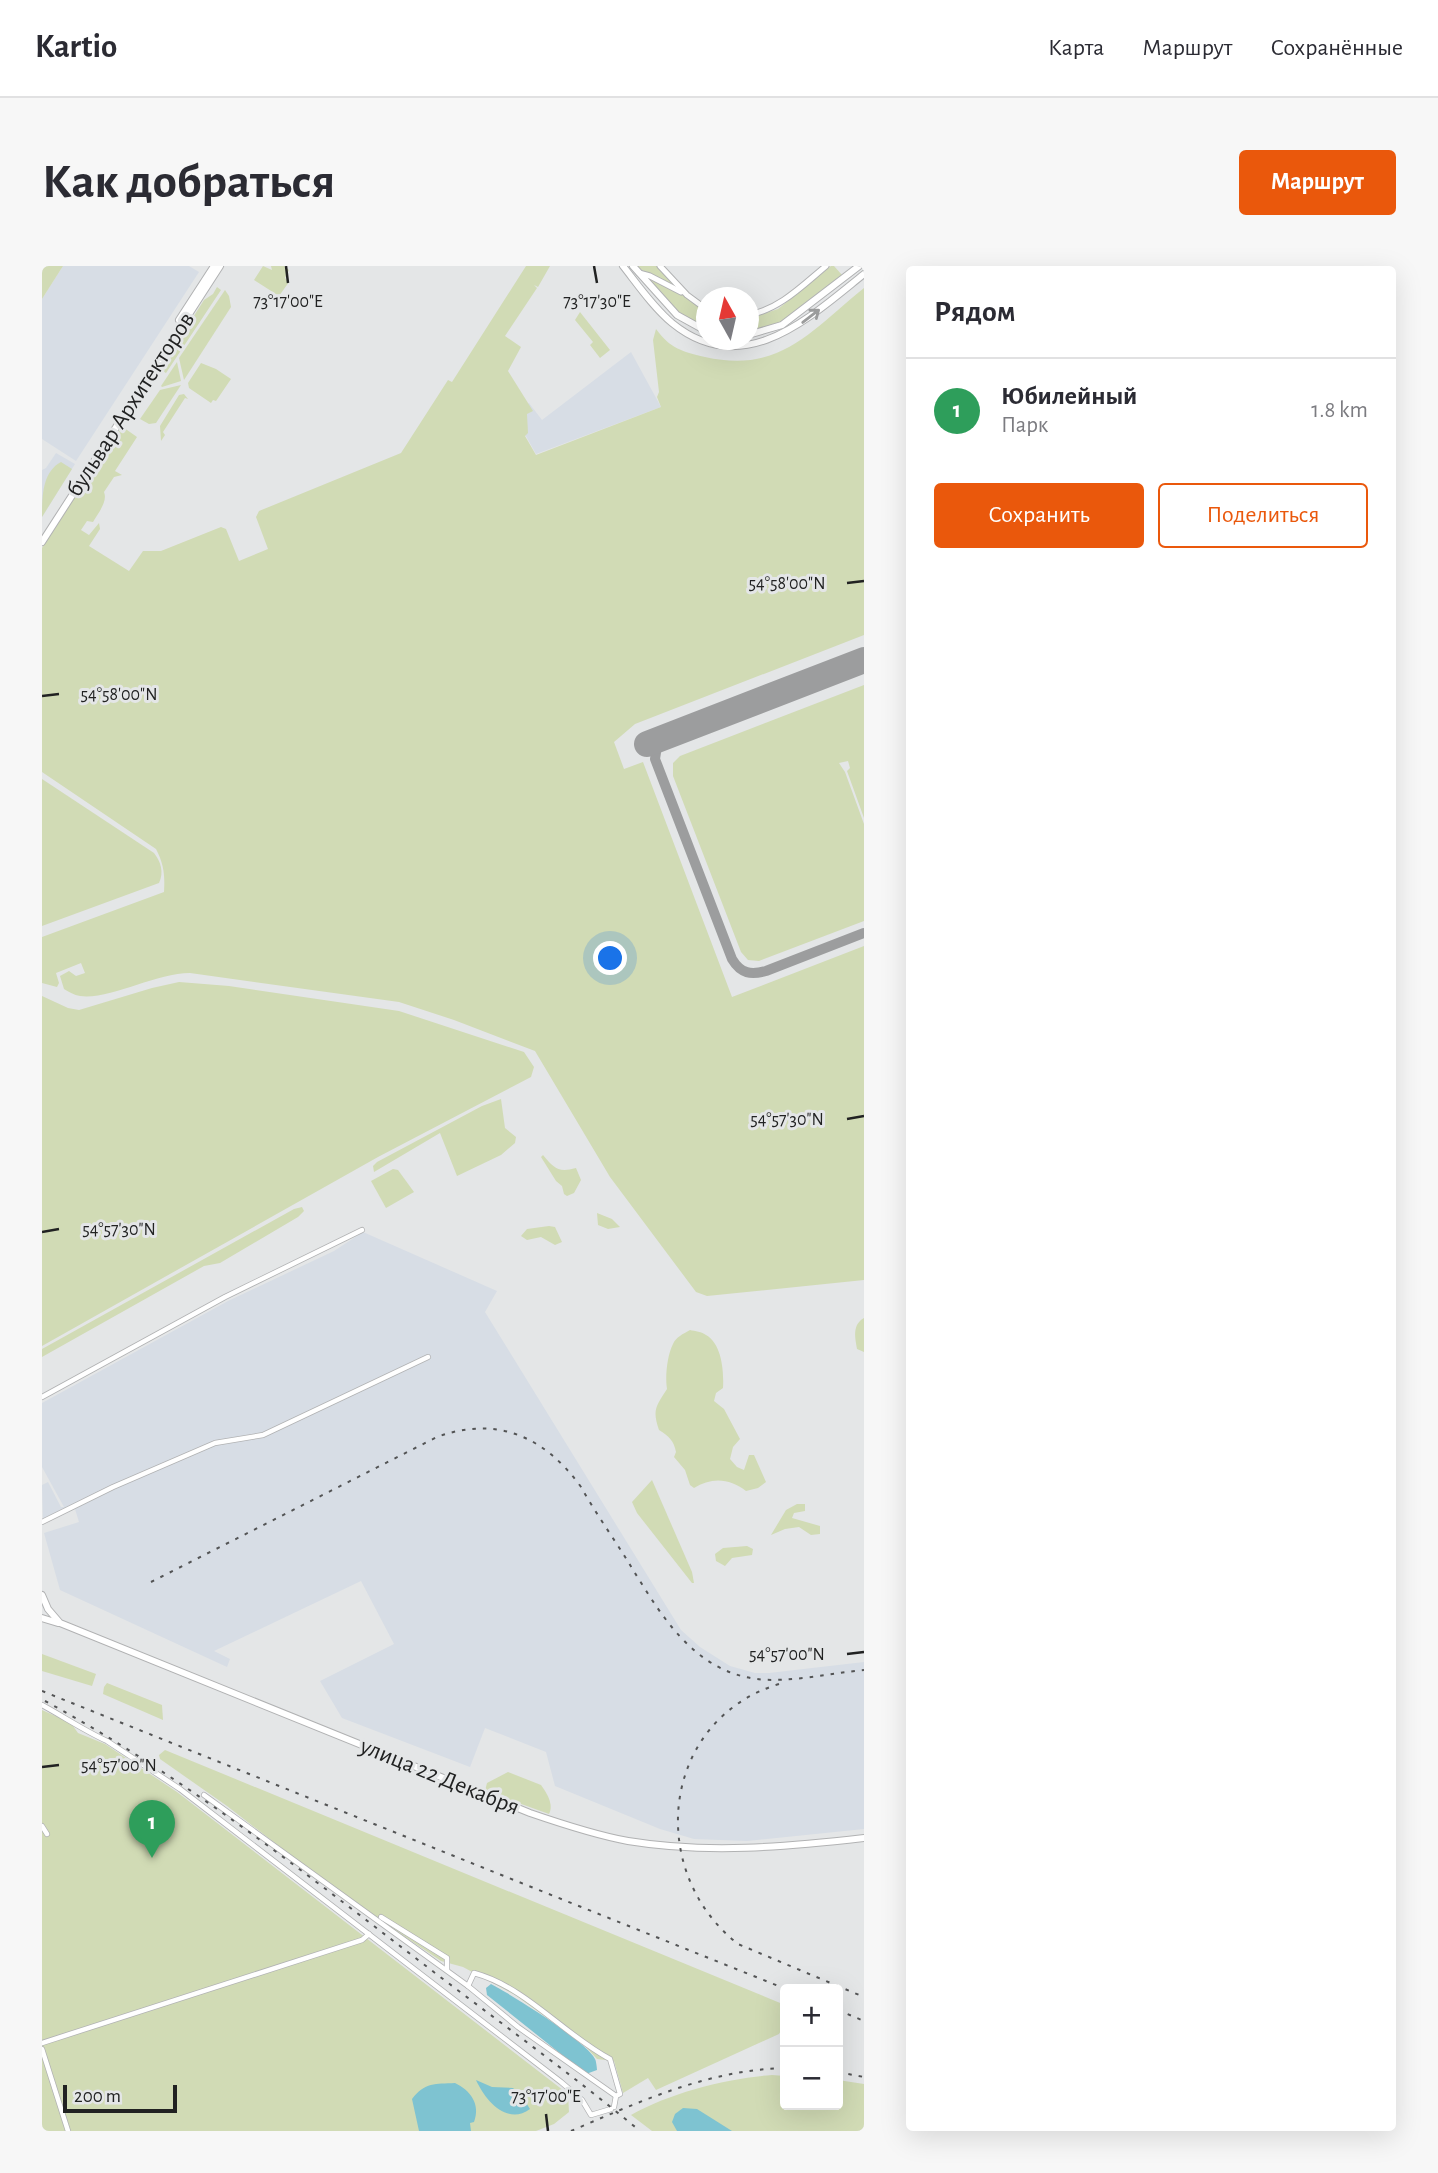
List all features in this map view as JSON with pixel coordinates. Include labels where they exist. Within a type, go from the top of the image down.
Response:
[{"type":"main road","name":"бульвар Архитекторов","points":[[43,536],[214,266]]},
{"type":"main road","name":"бульвар Архитекторов","points":[[43,536],[219,266]]},
{"type":"main road","points":[[623,266],[660,311],[684,331],[719,344],[751,344],[788,332],[864,274]]},
{"type":"main road","points":[[633,266],[677,315],[696,325]]},
{"type":"main road","points":[[660,266],[687,295]]},
{"type":"main road","points":[[759,312],[777,304],[826,266]]},
{"type":"main road","points":[[759,332],[782,325],[859,266]]},
{"type":"main road","points":[[638,273],[650,276],[696,302]]},
{"type":"main road","points":[[42,1595],[44,1604],[60,1623]]},
{"type":"main road","name":"улица 22 Декабря","points":[[42,1618],[518,1808],[571,1826],[626,1840],[705,1849],[774,1847],[864,1838]]},
{"type":"street","points":[[42,1396],[225,1297],[362,1230]]},
{"type":"street","points":[[42,1522],[113,1487],[215,1443],[263,1435],[428,1357]]},
{"type":"street","points":[[42,1705],[81,1725],[180,1789],[562,2082],[582,2100],[592,2115],[612,2108],[616,2096],[620,2094],[610,2059],[590,2049],[560,2024],[488,1977],[474,1973],[468,1986]]},
{"type":"street","points":[[204,1795],[616,2096]]},
{"type":"street","points":[[42,1826],[47,1834]]},
{"type":"street","points":[[381,1917],[447,1958],[447,1971]]},
{"type":"street","points":[[42,2043],[362,1940],[369,1934]]},
{"type":"street","points":[[42,2049],[68,2131]]},
{"type":"shaded area","points":[[63,266],[189,266],[199,272],[76,461],[42,439],[42,299]]},
{"type":"shaded area","points":[[631,352],[661,407],[536,454],[513,413],[529,403],[542,420]]},
{"type":"shaded area","points":[[56,453],[75,464],[42,517],[42,470]]},
{"type":"shaded area","points":[[363,1232],[497,1291],[485,1312],[681,1630],[700,1647],[730,1666],[755,1673],[864,1662],[864,1829],[747,1841],[694,1839],[660,1829],[555,1786],[546,1752],[485,1728],[470,1767],[342,1718],[320,1681],[394,1644],[361,1581],[214,1651],[230,1659],[227,1667],[60,1590],[44,1533],[79,1522],[75,1509],[66,1513],[64,1508],[43,1519],[42,1485],[48,1482],[61,1507],[64,1507],[42,1467],[42,1403],[228,1301],[334,1251]]},
{"type":"green space","points":[[42,266],[63,266],[42,299]]},
{"type":"green space","points":[[263,266],[272,270],[271,266],[284,266],[289,270],[285,278],[289,282],[279,296],[254,280]]},
{"type":"green space","points":[[526,266],[550,266],[538,287],[534,285],[537,288],[505,336],[521,347],[508,371],[533,411],[527,414],[528,433],[525,436],[536,455],[661,407],[657,397],[659,392],[653,340],[656,329],[672,345],[689,353],[731,361],[754,359],[775,354],[793,345],[864,288],[864,635],[635,724],[614,742],[624,769],[643,762],[732,997],[864,946],[864,1280],[707,1296],[696,1292],[610,1177],[535,1051],[454,1020],[399,1002],[190,973],[162,977],[105,994],[80,996],[64,989],[60,976],[69,971],[76,976],[85,973],[81,963],[56,973],[59,983],[57,987],[42,983],[42,937],[164,892],[163,870],[156,849],[42,772],[42,548],[120,425],[137,437],[115,471],[122,475],[114,477],[104,492],[105,500],[100,511],[93,522],[87,521],[81,530],[89,535],[99,523],[100,529],[89,546],[129,571],[143,551],[161,551],[221,527],[226,529],[239,561],[268,549],[256,517],[259,511],[401,453],[448,380],[452,382]]},
{"type":"green space","points":[[638,266],[657,266],[676,288],[640,269]]},
{"type":"green space","points":[[831,266],[842,275],[781,322],[759,329],[759,315],[778,309]]},
{"type":"green space","points":[[646,276],[696,305],[696,322],[679,312]]},
{"type":"green space","points":[[217,287],[221,290],[166,373],[161,370],[204,300],[213,294]]},
{"type":"green space","points":[[225,290],[231,307],[184,380],[179,358]]},
{"type":"green space","points":[[580,312],[610,350],[600,358],[590,345],[593,342],[575,320]]},
{"type":"green space","points":[[177,362],[181,381],[162,387],[161,386]]},
{"type":"green space","points":[[201,363],[231,379],[216,401],[211,403],[189,388],[188,383]]},
{"type":"green space","points":[[181,385],[156,423],[149,424],[140,419],[160,390]]},
{"type":"green space","points":[[184,394],[188,399],[185,398],[163,432],[165,435],[161,441],[160,426],[179,395]]},
{"type":"green space","points":[[61,462],[72,469],[42,517],[43,493],[47,479],[50,472]]},
{"type":"green space","points":[[864,685],[864,818],[847,771],[850,768],[848,761],[839,763],[845,772],[864,824],[864,921],[759,961],[748,960],[741,952],[673,776],[673,763],[680,756]]},
{"type":"green space","points":[[42,779],[154,853],[161,867],[159,883],[42,926]]},
{"type":"green space","points":[[179,982],[229,986],[399,1011],[524,1052],[534,1067],[531,1077],[378,1157],[42,1346],[42,996],[79,1010]]},
{"type":"green space","points":[[501,1099],[505,1128],[516,1137],[515,1143],[501,1155],[457,1176],[440,1133],[374,1172],[373,1166],[377,1162],[482,1106]]},
{"type":"green space","points":[[543,1155],[557,1168],[576,1168],[581,1180],[574,1193],[567,1196],[564,1194],[562,1186],[541,1157]]},
{"type":"green space","points":[[393,1169],[398,1170],[414,1192],[386,1208],[371,1181]]},
{"type":"green space","points":[[302,1207],[304,1211],[298,1217],[220,1263],[204,1266],[42,1357],[42,1349]]},
{"type":"green space","points":[[597,1213],[612,1219],[620,1227],[608,1229],[598,1225]]},
{"type":"green space","points":[[555,1227],[562,1242],[555,1245],[541,1237],[527,1240],[521,1236],[527,1229]]},
{"type":"green space","points":[[864,1318],[864,1352],[857,1349],[855,1336],[858,1324]]},
{"type":"green space","points":[[690,1330],[706,1335],[716,1345],[722,1367],[723,1388],[716,1393],[714,1401],[724,1409],[740,1439],[733,1447],[730,1459],[744,1470],[749,1455],[754,1455],[766,1482],[758,1488],[746,1491],[727,1481],[714,1481],[694,1488],[690,1485],[685,1470],[674,1457],[676,1452],[672,1442],[659,1430],[656,1413],[667,1389],[667,1366],[671,1349],[676,1339]]},
{"type":"green space","points":[[652,1480],[692,1572],[694,1583],[637,1513],[632,1502]]},
{"type":"green space","points":[[797,1504],[805,1504],[805,1511],[794,1513],[792,1518],[820,1526],[820,1534],[811,1535],[799,1527],[771,1535],[786,1510]]},
{"type":"green space","points":[[747,1546],[753,1549],[752,1555],[732,1558],[725,1566],[716,1561],[715,1554],[723,1548]]},
{"type":"green space","points":[[42,1654],[96,1674],[92,1686],[42,1671]]},
{"type":"green space","points":[[107,1683],[162,1705],[163,1720],[103,1694]]},
{"type":"green space","points":[[42,1710],[71,1723],[78,1733],[105,1744],[177,1792],[568,2094],[569,2112],[554,2124],[536,2131],[42,2131]]},
{"type":"green space","points":[[165,1750],[780,2003],[780,2032],[656,2090],[648,2078],[623,2093],[614,2061],[597,2059],[583,2044],[515,1995],[463,1967],[441,1961],[337,1891],[227,1806],[160,1759],[159,1755]]},
{"type":"green space","points":[[508,1772],[541,1785],[550,1803],[549,1814],[485,1791],[487,1783]]},
{"type":"green space","points":[[780,2076],[780,2110],[843,2110],[843,2081],[864,2084],[864,2131],[652,2131],[631,2115],[663,2100],[737,2079]]},
{"type":"water","points":[[491,1984],[577,2041],[595,2059],[597,2070],[586,2074],[487,1995],[486,1988]]},
{"type":"water","points":[[476,2080],[492,2087],[513,2088],[530,2109],[521,2113],[505,2113],[491,2102]]},
{"type":"water","points":[[455,2083],[473,2098],[475,2104],[476,2115],[474,2122],[470,2123],[471,2131],[419,2131],[412,2099],[426,2087]]},
{"type":"water","points":[[683,2108],[697,2109],[732,2131],[677,2131],[672,2122],[675,2114]]},
{"type":"taxiway","points":[[666,736],[657,746],[655,759],[732,959],[739,968],[751,973],[766,971],[864,933]]},
{"type":"runway","points":[[647,744],[864,660]]},
{"type":"railway","points":[[151,1582],[437,1437],[480,1428],[499,1430],[535,1443],[567,1470],[581,1487],[664,1618],[695,1651],[713,1664],[734,1674],[769,1680],[864,1670]]},
{"type":"railway","points":[[779,1684],[740,1703],[710,1730],[690,1763],[679,1800],[679,1839],[689,1878],[708,1913],[738,1944],[864,1997]]},
{"type":"railway","points":[[42,1691],[780,1987]]},
{"type":"railway","points":[[45,1701],[144,1760],[239,1824],[560,2067],[640,2131]]},
{"type":"railway","points":[[843,2012],[864,2021]]},
{"type":"railway","points":[[571,2131],[675,2089],[729,2074],[780,2068]]},
{"type":"railway","points":[[843,2073],[864,2077]]},
{"type":"place","name":"Юбилейный","points":[[152,1858]]}]
